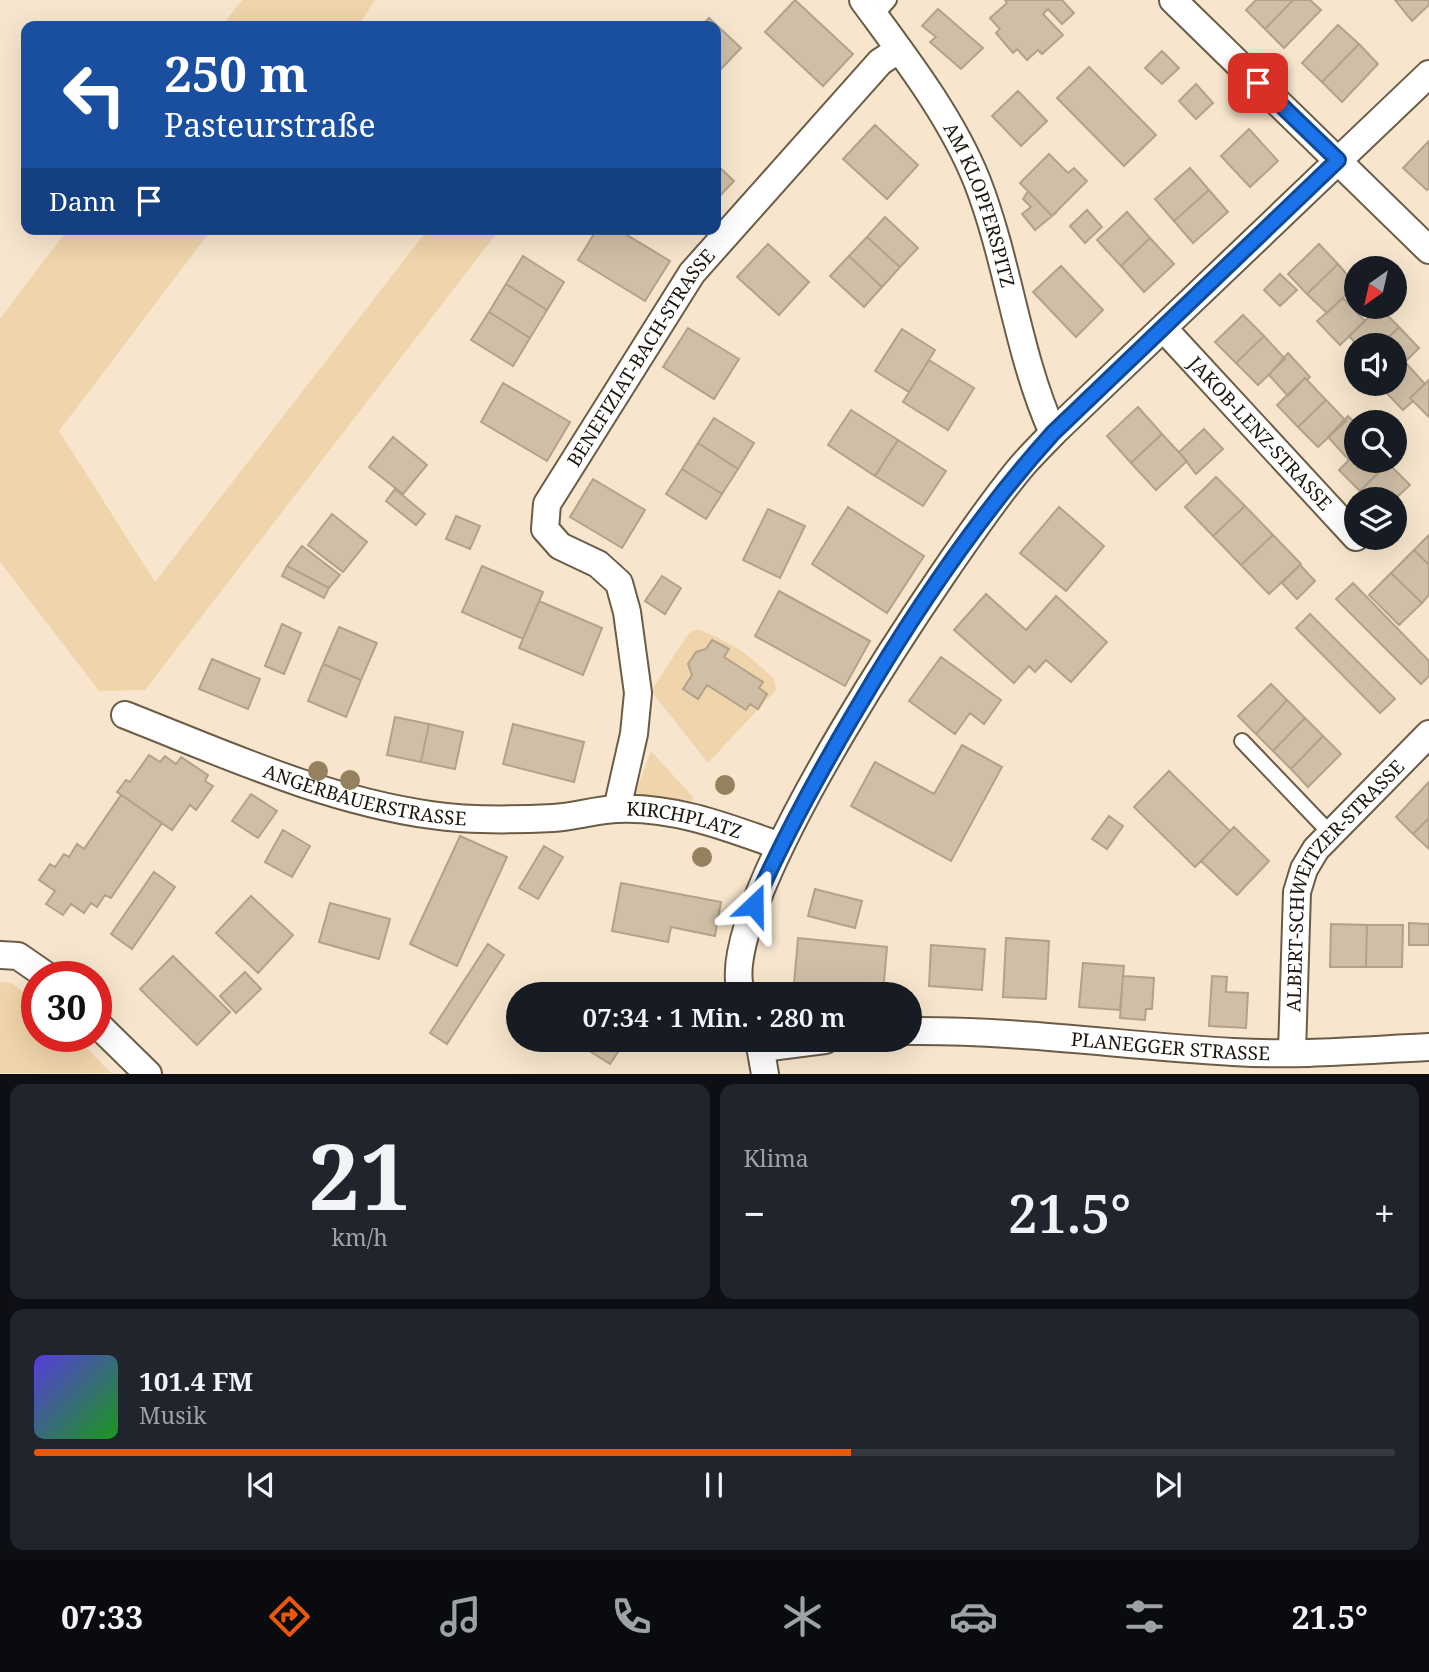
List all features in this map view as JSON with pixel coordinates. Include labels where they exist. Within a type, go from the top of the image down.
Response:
[{"type":"street","points":[[1172,0],[1429,250]]},
{"type":"street","name":"AM KLOPFERSPITZ","points":[[875,5],[898,50],[942,113],[976,180],[1000,248],[1038,397],[1053,433]]},
{"type":"street","name":"BENEFIZIAT-BACH-STRASSE","points":[[638,693],[627,612],[618,583],[598,564],[560,545],[552,537],[545,529],[547,505],[692,273],[880,62],[898,50]]},
{"type":"street","points":[[738,982],[737,965],[746,924],[780,846],[831,752],[897,642],[1017,472],[1053,433],[1429,74]]},
{"type":"street","name":"JAKOB-LENZ-STRASSE","points":[[1164,329],[1344,524]]},
{"type":"street","name":"KIRCHPLATZ","points":[[638,693],[634,734],[617,809],[677,814],[723,826],[780,846]]},
{"type":"street","name":"ANGERBAUERSTRASSE","points":[[125,715],[288,779],[355,800],[432,815],[502,819],[555,818],[617,809]]},
{"type":"street","name":"ALBERT-SCHWEITZER-STRASSE","points":[[1292,1052],[1297,892],[1304,869],[1316,849],[1429,734]]},
{"type":"street","points":[[0,955],[18,956],[25,961]]},
{"type":"street","name":"PLANEGGER STRASSE","points":[[922,1031],[965,1030],[1236,1053],[1429,1048]]},
{"type":"street","points":[[112,1038],[148,1073]]},
{"type":"lane","points":[[1242,741],[1331,834]]},
{"type":"shaded area","points":[[242,0],[375,0],[361,21],[226,21]]},
{"type":"shaded area","points":[[63,235],[207,235],[59,431],[155,582],[423,235],[495,235],[145,690],[99,691],[0,562],[0,319]]},
{"type":"shaded area","points":[[697,629],[742,651],[774,678],[776,690],[708,763],[651,691],[688,634]]},
{"type":"shaded area","points":[[651,751],[694,798],[688,805],[634,797]]},
{"type":"shaded area","points":[[0,982],[11,983],[21,990],[21,1052],[91,1052],[111,1073],[0,1073]]},
{"type":"building","points":[[795,0],[853,54],[823,86],[765,32]]},
{"type":"building","points":[[1005,0],[1062,0],[1074,13],[1062,24],[1048,9],[1043,14],[1063,35],[1042,54],[1038,50],[1027,60],[1017,49],[1013,53],[996,33],[1000,29],[990,18],[1007,3]]},
{"type":"building","points":[[1256,0],[1293,0],[1265,29],[1246,10]]},
{"type":"building","points":[[1293,0],[1310,0],[1321,10],[1284,48],[1265,29]]},
{"type":"building","points":[[1395,0],[1429,0],[1429,5],[1412,21]]},
{"type":"building","points":[[938,9],[983,48],[961,69],[930,42],[936,37],[922,26]]},
{"type":"building","points":[[1338,25],[1359,44],[1322,82],[1302,63]]},
{"type":"building","points":[[721,29],[741,48],[721,69]]},
{"type":"building","points":[[1359,44],[1378,64],[1342,102],[1322,82]]},
{"type":"building","points":[[1162,51],[1179,68],[1162,84],[1145,68]]},
{"type":"building","points":[[1089,67],[1156,135],[1124,166],[1057,98]]},
{"type":"building","points":[[1196,84],[1213,103],[1196,119],[1179,101]]},
{"type":"building","points":[[1018,91],[1047,121],[1021,146],[992,116]]},
{"type":"building","points":[[875,125],[918,165],[887,199],[843,159]]},
{"type":"building","points":[[1249,129],[1278,161],[1250,187],[1221,156]]},
{"type":"building","points":[[1429,141],[1429,188],[1427,190],[1403,168]]},
{"type":"building","points":[[1049,154],[1068,173],[1074,168],[1087,181],[1052,216],[1020,183]]},
{"type":"building","points":[[1190,168],[1209,190],[1174,221],[1155,199]]},
{"type":"building","points":[[721,169],[734,181],[721,195]]},
{"type":"building","points":[[1209,190],[1228,212],[1193,243],[1174,221]]},
{"type":"building","points":[[1028,191],[1052,216],[1057,212],[1035,230],[1022,214],[1031,207],[1023,199]]},
{"type":"building","points":[[1087,210],[1102,227],[1085,243],[1070,226]]},
{"type":"building","points":[[1127,212],[1150,238],[1121,266],[1097,240]]},
{"type":"building","points":[[885,217],[918,248],[900,267],[867,237]]},
{"type":"building","points":[[593,235],[627,235],[670,261],[645,301],[578,260]]},
{"type":"building","points":[[867,237],[900,267],[882,287],[849,256]]},
{"type":"building","points":[[1150,238],[1174,264],[1144,292],[1121,266]]},
{"type":"building","points":[[768,244],[809,282],[779,315],[737,277]]},
{"type":"building","points":[[1319,244],[1338,264],[1307,294],[1288,274]]},
{"type":"building","points":[[523,256],[564,282],[547,310],[506,284]]},
{"type":"building","points":[[849,256],[882,287],[864,307],[830,276]]},
{"type":"building","points":[[1338,264],[1344,271],[1344,297],[1327,313],[1307,294]]},
{"type":"building","points":[[1061,266],[1103,310],[1076,337],[1033,292]]},
{"type":"building","points":[[1280,274],[1297,290],[1280,306],[1264,290]]},
{"type":"building","points":[[506,284],[547,310],[530,338],[489,312]]},
{"type":"building","points":[[1343,298],[1344,319],[1365,321],[1352,333],[1344,333],[1344,341],[1340,345],[1317,321]]},
{"type":"building","points":[[489,312],[530,338],[513,366],[471,340]]},
{"type":"building","points":[[1243,315],[1264,336],[1236,363],[1215,342]]},
{"type":"building","points":[[1367,319],[1391,319],[1399,327],[1393,333],[1352,333]]},
{"type":"building","points":[[1399,327],[1405,333],[1393,333]]},
{"type":"building","points":[[688,328],[739,359],[714,399],[663,367]]},
{"type":"building","points":[[902,329],[935,350],[909,392],[875,371]]},
{"type":"building","points":[[1407,335],[1419,348],[1407,360]]},
{"type":"building","points":[[1264,336],[1285,359],[1258,385],[1236,363]]},
{"type":"building","points":[[1288,353],[1310,377],[1307,380],[1305,378],[1288,396],[1269,375]]},
{"type":"building","points":[[929,360],[974,388],[948,430],[903,402]]},
{"type":"building","points":[[1407,364],[1425,384],[1410,398],[1413,401],[1403,410],[1390,396],[1407,396]]},
{"type":"building","points":[[1305,378],[1326,400],[1298,427],[1277,405]]},
{"type":"building","points":[[1429,380],[1429,417],[1410,398]]},
{"type":"building","points":[[503,383],[570,422],[547,461],[481,422]]},
{"type":"building","points":[[1326,400],[1344,419],[1344,423],[1318,447],[1298,427]]},
{"type":"building","points":[[1138,407],[1162,434],[1131,463],[1107,436]]},
{"type":"building","points":[[851,410],[898,440],[875,476],[828,445]]},
{"type":"building","points":[[714,418],[754,443],[738,469],[698,443]]},
{"type":"building","points":[[1344,420],[1344,455],[1328,437]]},
{"type":"building","points":[[1204,429],[1223,449],[1196,474],[1179,452]]},
{"type":"building","points":[[1162,434],[1187,461],[1156,490],[1131,463]]},
{"type":"building","points":[[393,437],[427,465],[403,494],[369,467]]},
{"type":"building","points":[[898,440],[946,471],[923,506],[875,476]]},
{"type":"building","points":[[698,443],[738,469],[722,494],[682,469]]},
{"type":"building","points":[[1344,465],[1344,473],[1378,473],[1364,487],[1356,487],[1339,470]]},
{"type":"building","points":[[682,469],[722,494],[706,519],[666,494]]},
{"type":"building","points":[[1378,473],[1398,473],[1410,485],[1407,488],[1364,487]]},
{"type":"building","points":[[1216,477],[1245,506],[1213,536],[1185,507]]},
{"type":"building","points":[[593,479],[645,510],[622,548],[570,517]]},
{"type":"building","points":[[395,489],[425,514],[416,525],[386,501]]},
{"type":"building","points":[[1245,506],[1273,535],[1241,565],[1213,536]]},
{"type":"building","points":[[848,507],[924,556],[887,613],[812,564]]},
{"type":"building","points":[[1059,507],[1104,546],[1066,591],[1020,553]]},
{"type":"building","points":[[768,509],[805,526],[780,578],[743,560]]},
{"type":"building","points":[[332,514],[367,542],[343,572],[308,545]]},
{"type":"building","points":[[456,516],[480,526],[470,549],[446,539]]},
{"type":"building","points":[[1273,535],[1301,564],[1269,594],[1241,565]]},
{"type":"building","points":[[1429,535],[1429,565],[1414,550]]},
{"type":"building","points":[[302,546],[340,575],[329,588],[287,566]]},
{"type":"building","points":[[1414,550],[1429,565],[1429,595],[1422,603],[1391,573]]},
{"type":"building","points":[[1300,565],[1315,581],[1297,599],[1282,583]]},
{"type":"building","points":[[287,566],[329,588],[324,598],[282,576]]},
{"type":"building","points":[[482,566],[543,592],[523,639],[462,612]]},
{"type":"building","points":[[1391,573],[1422,603],[1399,625],[1369,595]]},
{"type":"building","points":[[662,576],[681,588],[665,614],[645,601]]},
{"type":"building","points":[[1353,583],[1429,661],[1429,676],[1421,684],[1336,599]]},
{"type":"building","points":[[779,591],[870,641],[845,686],[755,636]]},
{"type":"building","points":[[986,594],[1026,630],[1056,596],[1107,642],[1071,682],[1046,660],[1035,672],[1029,666],[1014,683],[954,630]]},
{"type":"building","points":[[539,601],[602,628],[583,675],[519,648]]},
{"type":"building","points":[[1310,614],[1395,699],[1380,713],[1296,628]]},
{"type":"building","points":[[282,624],[301,633],[284,674],[265,666]]},
{"type":"building","points":[[339,627],[377,643],[361,680],[323,664]]},
{"type":"building","points":[[712,640],[729,649],[724,657],[763,682],[759,688],[767,694],[758,709],[750,704],[746,710],[707,685],[698,699],[683,689],[692,675],[688,664],[696,652],[706,649]]},
{"type":"building","points":[[941,657],[1001,700],[984,724],[970,713],[955,734],[909,701]]},
{"type":"building","points":[[212,659],[260,679],[248,709],[199,689]]},
{"type":"building","points":[[323,664],[361,680],[346,717],[308,701]]},
{"type":"building","points":[[1271,684],[1287,700],[1256,734],[1238,716]]},
{"type":"building","points":[[1287,700],[1305,718],[1273,751],[1256,734]]},
{"type":"building","points":[[395,717],[429,724],[421,762],[387,755]]},
{"type":"building","points":[[1305,718],[1323,736],[1291,769],[1273,751]]},
{"type":"building","points":[[429,724],[463,732],[455,769],[421,762]]},
{"type":"building","points":[[513,724],[584,742],[574,782],[503,764]]},
{"type":"building","points":[[1323,736],[1341,754],[1308,787],[1291,769]]},
{"type":"building","points":[[962,745],[1002,767],[951,861],[851,806],[875,762],[934,794]]},
{"type":"building","points":[[149,755],[160,762],[165,756],[176,764],[181,757],[208,775],[205,781],[213,786],[196,810],[190,805],[172,830],[117,792],[126,780],[130,782]]},
{"type":"building","points":[[1169,771],[1230,831],[1195,867],[1134,807]]},
{"type":"building","points":[[1429,782],[1429,818],[1413,834],[1396,817]]},
{"type":"building","points":[[251,794],[277,811],[258,838],[232,821]]},
{"type":"building","points":[[121,795],[162,823],[111,898],[105,895],[97,907],[91,903],[84,913],[71,904],[63,915],[46,904],[55,891],[39,880],[50,864],[55,867],[64,854],[69,857],[77,844],[84,849]]},
{"type":"building","points":[[1109,816],[1123,826],[1107,849],[1092,839]]},
{"type":"building","points":[[1429,818],[1429,849],[1413,834]]},
{"type":"building","points":[[1234,827],[1269,861],[1237,895],[1201,861]]},
{"type":"building","points":[[283,830],[310,846],[292,877],[265,862]]},
{"type":"building","points":[[460,836],[507,857],[457,966],[410,944]]},
{"type":"building","points":[[544,846],[563,857],[538,899],[519,888]]},
{"type":"building","points":[[154,872],[175,887],[132,949],[111,934]]},
{"type":"building","points":[[621,883],[721,902],[715,936],[671,927],[668,942],[612,931]]},
{"type":"building","points":[[815,889],[862,901],[855,928],[808,916]]},
{"type":"building","points":[[251,896],[293,935],[258,973],[216,933]]},
{"type":"building","points":[[330,903],[390,919],[379,959],[319,942]]},
{"type":"building","points":[[1409,923],[1429,924],[1429,945],[1409,945]]},
{"type":"building","points":[[1331,924],[1367,925],[1366,967],[1330,967]]},
{"type":"building","points":[[1367,925],[1403,925],[1402,967],[1366,967]]},
{"type":"building","points":[[798,938],[887,947],[884,982],[794,982]]},
{"type":"building","points":[[1006,938],[1049,941],[1046,999],[1003,997]]},
{"type":"building","points":[[488,944],[504,955],[447,1044],[430,1033]]},
{"type":"building","points":[[931,945],[985,949],[982,990],[929,986]]},
{"type":"building","points":[[173,956],[230,1012],[197,1045],[140,989]]},
{"type":"building","points":[[1083,963],[1124,966],[1120,1010],[1079,1007]]},
{"type":"building","points":[[245,972],[261,989],[236,1013],[220,996]]},
{"type":"building","points":[[1123,976],[1154,978],[1152,1009],[1146,1009],[1145,1020],[1120,1018]]},
{"type":"building","points":[[1212,976],[1227,977],[1226,992],[1248,993],[1246,1028],[1209,1026]]},
{"type":"building","points":[[591,1052],[618,1052],[610,1064]]},
{"type":"route","points":[[754,905],[780,846],[831,752],[897,642],[1017,472],[1053,433],[1338,160],[1258,83]]}]
